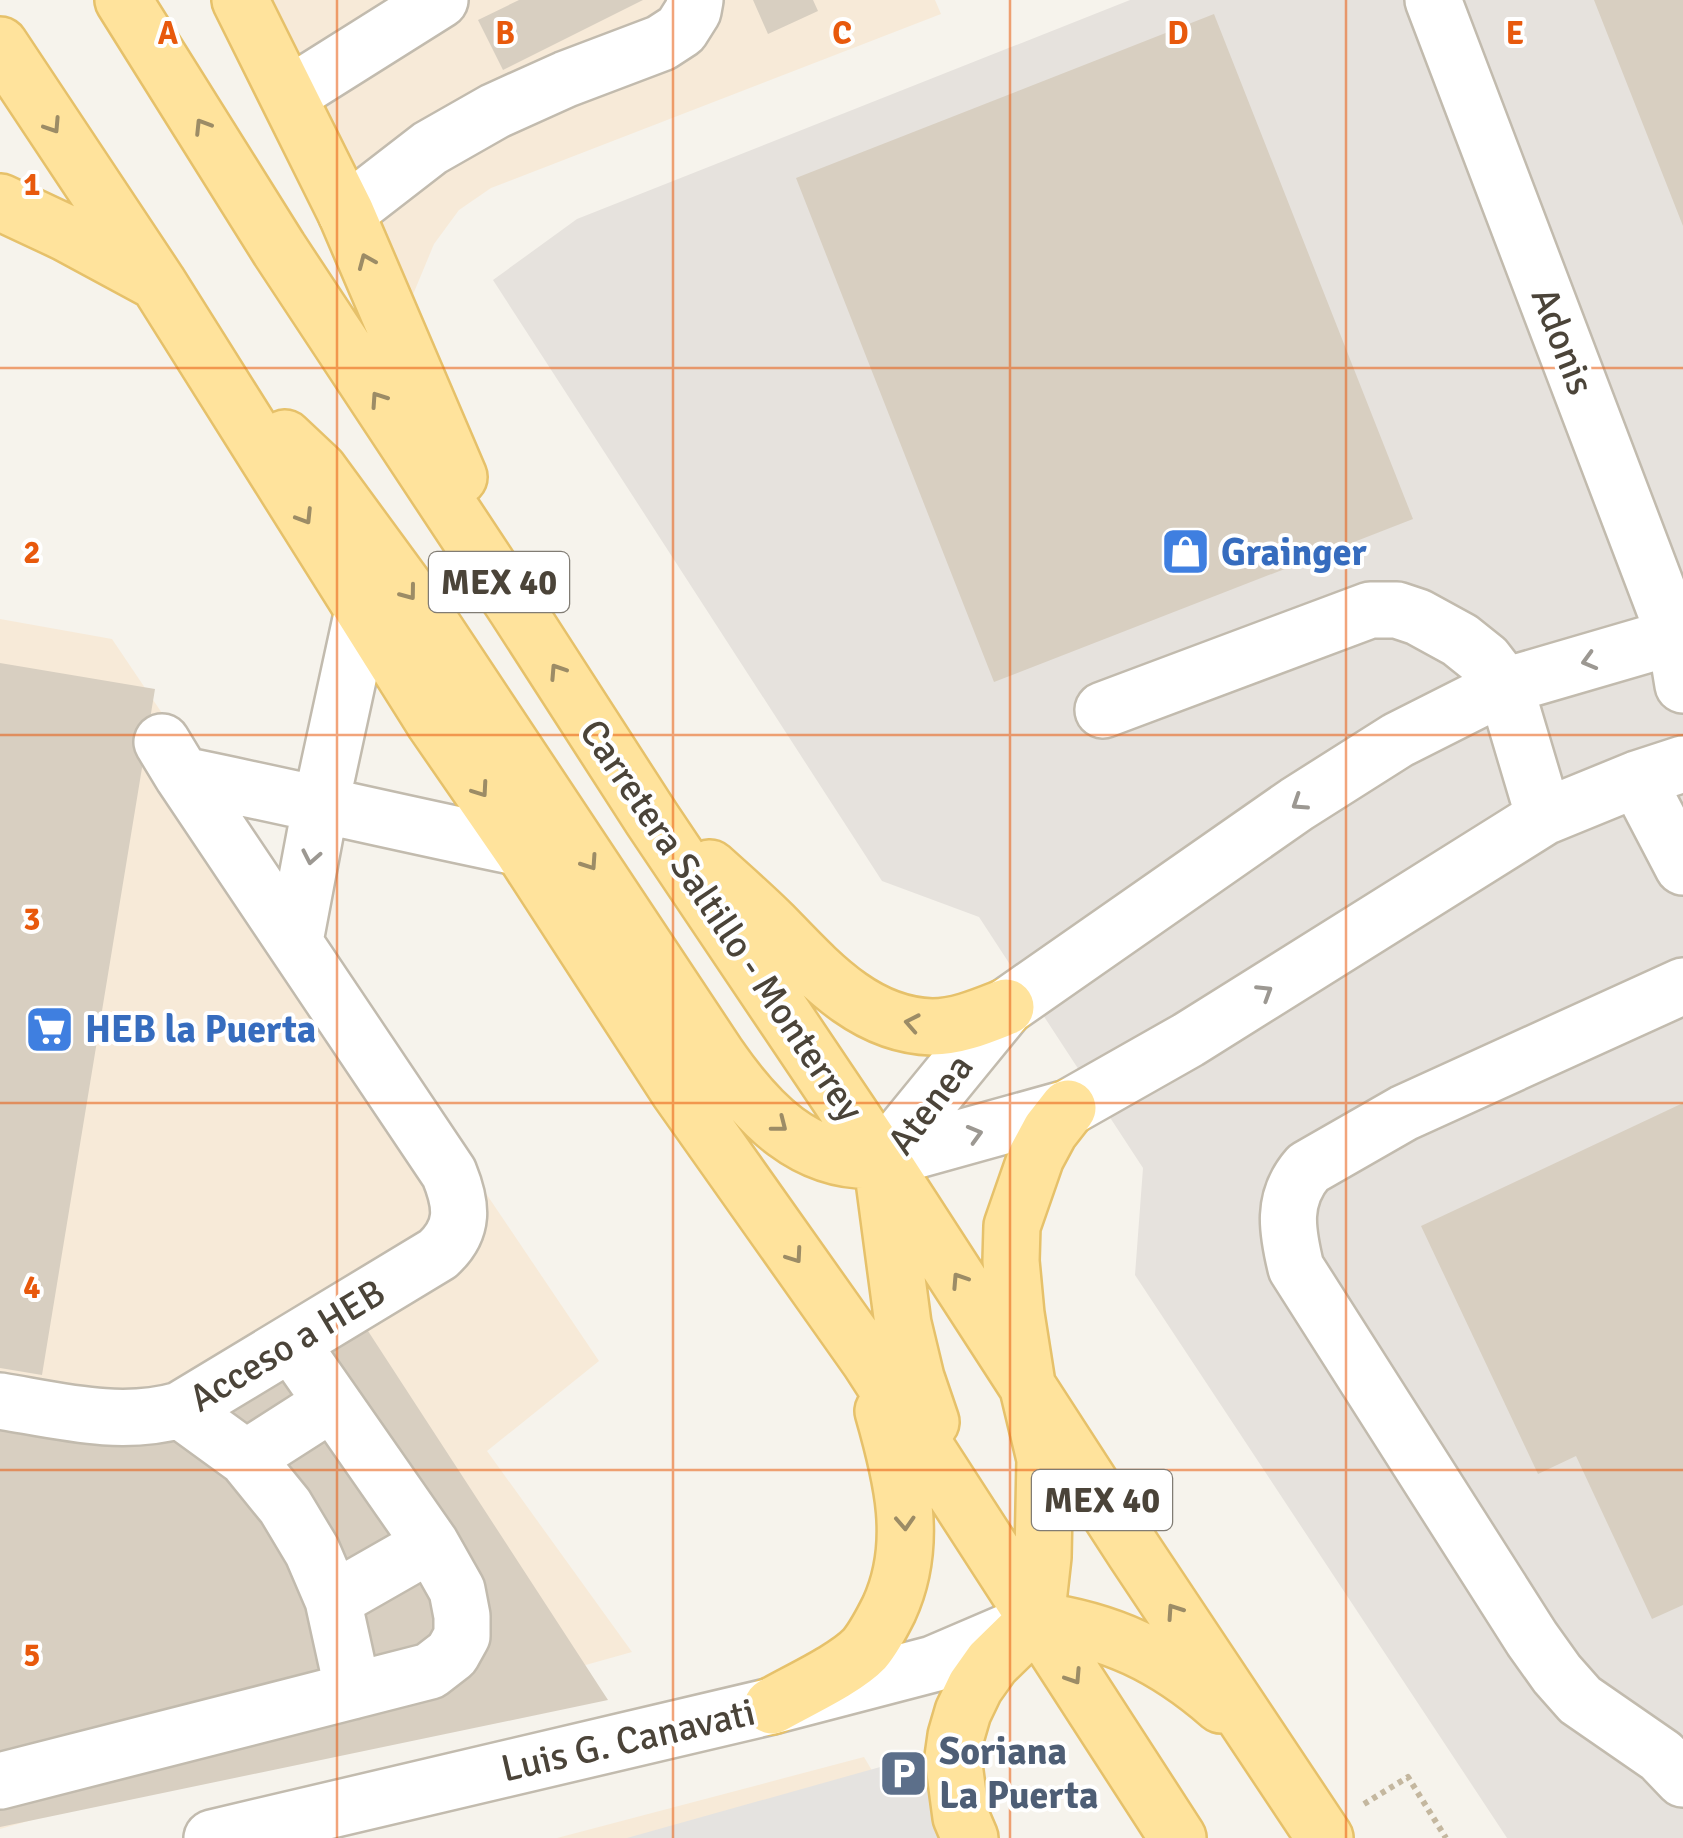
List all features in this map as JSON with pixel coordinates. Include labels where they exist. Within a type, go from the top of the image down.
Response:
[{"type":"main road","name":"Carretera Saltillo - Monterrey","points":[[123,0],[278,249],[1325,1838]]},
{"type":"main road","points":[[240,0],[346,213],[516,608]]},
{"type":"main road","name":"MEX 40","points":[[0,44],[158,283],[434,722],[678,1090],[869,1360],[1178,1838]]},
{"type":"main road","points":[[0,202],[158,283]]},
{"type":"main road","points":[[208,362],[318,470],[426,616],[717,1054],[755,1104],[808,1146],[839,1159],[881,1160],[902,1324],[950,1488]]},
{"type":"main road","points":[[652,819],[727,883],[823,978],[883,1016],[934,1027],[969,1021],[1006,1007]]},
{"type":"main road","points":[[966,1835],[953,1757],[963,1712],[992,1663],[1036,1620],[1043,1557],[1045,1459],[1026,1384],[1011,1261],[1012,1226],[1036,1157],[1068,1108]]},
{"type":"main road","points":[[772,1706],[863,1651],[880,1627],[902,1576],[906,1520],[898,1463],[869,1360]]},
{"type":"main road","points":[[1036,1620],[1089,1629],[1135,1646],[1215,1700],[1259,1740]]},
{"type":"street","points":[[288,95],[440,0]]},
{"type":"street","points":[[346,213],[430,148],[495,111],[566,78],[661,42],[681,30],[693,12],[695,0]]},
{"type":"street","name":"Adonis","points":[[1433,0],[1680,652]]},
{"type":"street","points":[[295,941],[347,788],[363,610]]},
{"type":"street","points":[[1103,710],[1370,610],[1397,610],[1460,640],[1485,660],[1505,686],[1544,817]]},
{"type":"street","name":"Atenea","points":[[881,1160],[1006,1007],[1297,804],[1398,740],[1505,686],[1680,652]]},
{"type":"street","points":[[295,941],[172,759],[347,788],[521,848]]},
{"type":"street","points":[[1660,771],[1683,867]]},
{"type":"street","name":"Atenea","points":[[881,1160],[1068,1108],[1188,1040],[1544,817],[1660,771]]},
{"type":"street","name":"Acceso a HEB","points":[[0,1401],[104,1418],[162,1416],[180,1410],[438,1254],[451,1242],[459,1215],[457,1191],[449,1173],[295,941]]},
{"type":"street","points":[[1683,986],[1404,1113],[1308,1168],[1297,1181],[1286,1231],[1296,1268],[1532,1639],[1580,1700],[1661,1756],[1683,1778]]},
{"type":"street","points":[[0,1781],[430,1670],[452,1654],[462,1636],[457,1590],[431,1544],[291,1343]]},
{"type":"street","points":[[246,1458],[332,1403]]},
{"type":"street","points":[[180,1410],[246,1458],[285,1506],[312,1550],[332,1600],[353,1691]]},
{"type":"street","points":[[332,1600],[431,1544]]},
{"type":"street","name":"Luis G. Canavati","points":[[212,1838],[772,1706],[933,1664],[1036,1620]]},
{"type":"path","points":[[1408,1777],[1446,1838]]},
{"type":"shaded area","points":[[255,0],[935,0],[941,14],[491,188],[459,210],[434,244],[407,309]]},
{"type":"shaded area","points":[[1130,0],[1683,0],[1683,1838],[1507,1838],[1135,1275],[1143,1168],[979,917],[882,881],[493,280],[577,219]]},
{"type":"shaded area","name":"HEB la Puerta","points":[[0,619],[112,639],[599,1361],[487,1451],[632,1652],[0,1829]]},
{"type":"shaded area","name":"Soriana La Puerta","points":[[948,1748],[960,1838],[627,1838]]},
{"type":"shaded area","name":"Soriana La Puerta","points":[[864,1757],[912,1838],[557,1838]]},
{"type":"building","points":[[519,0],[643,0],[503,70],[478,20]]},
{"type":"building","points":[[753,0],[813,0],[818,11],[768,34]]},
{"type":"building","points":[[1594,0],[1683,0],[1683,226]]},
{"type":"building","points":[[1214,14],[1413,519],[994,682],[796,178]]},
{"type":"building","name":"HEB la Puerta","points":[[0,663],[155,689],[42,1375],[0,1368]]},
{"type":"building","points":[[1683,1103],[1683,1605],[1652,1619],[1576,1456],[1538,1474],[1421,1226]]},
{"type":"building","points":[[342,1291],[608,1700],[0,1827],[0,1396],[149,1419]]},
{"type":"place","name":"Grainger","points":[[1186,552]]},
{"type":"place","name":"HEB la Puerta","points":[[50,1029]]},
{"type":"place","name":"Soriana La Puerta","points":[[904,1773]]}]
